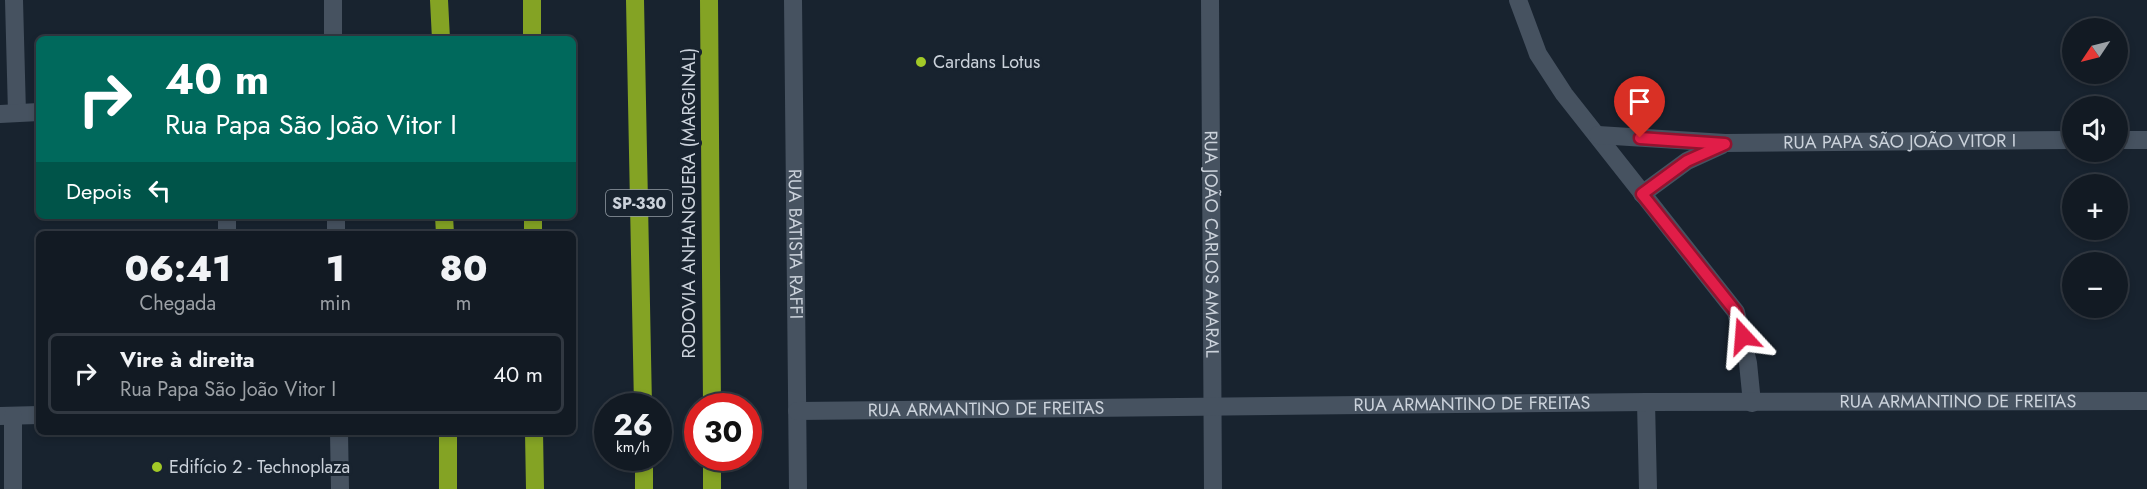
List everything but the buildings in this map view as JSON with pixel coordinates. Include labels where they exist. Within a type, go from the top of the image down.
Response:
[{"type":"highway","points":[[439,0],[441,36]]},
{"type":"highway","points":[[532,0],[532,36]]},
{"type":"highway","name":"SP-330","points":[[635,0],[643,393]]},
{"type":"highway","name":"RODOVIA ANHANGUERA (MARGINAL)","points":[[709,0],[712,393]]},
{"type":"highway","points":[[448,435],[448,489]]},
{"type":"highway","points":[[534,435],[534,489]]},
{"type":"highway","points":[[644,471],[644,489]]},
{"type":"highway","points":[[712,471],[712,489]]},
{"type":"street","points":[[14,0],[8,113],[36,112]]},
{"type":"street","points":[[333,0],[333,36]]},
{"type":"street","name":"RUA BATISTA RAFFI","points":[[794,0],[798,489]]},
{"type":"street","name":"RUA JOÃO CARLOS AMARAL","points":[[1209,0],[1213,489]]},
{"type":"street","points":[[1518,0],[1538,54],[1564,94],[1736,312],[1748,363],[1752,403]]},
{"type":"street","name":"RUA PAPA SÃO JOÃO VITOR I","points":[[1598,135],[1725,144],[2062,140]]},
{"type":"street","points":[[2128,140],[2147,140]]},
{"type":"street","name":"RUA PAPA SÃO JOÃO VITOR I","points":[[1642,194],[1687,161],[1725,144]]},
{"type":"street","name":"RUA ARMANTINO DE FREITAS","points":[[797,411],[1646,402],[2147,401]]},
{"type":"street","points":[[1646,402],[1648,489]]},
{"type":"street","points":[[13,489],[6,416],[36,415]]},
{"type":"street","points":[[339,435],[340,489]]},
{"type":"place","name":"Cardans Lotus","points":[[921,62]]},
{"type":"place","name":"Edifício 2 - Technoplaza","points":[[157,467]]},
{"type":"route","points":[[1640,138],[1725,144],[1687,161],[1642,194],[1722,292],[1736,312],[1743,336]]}]
